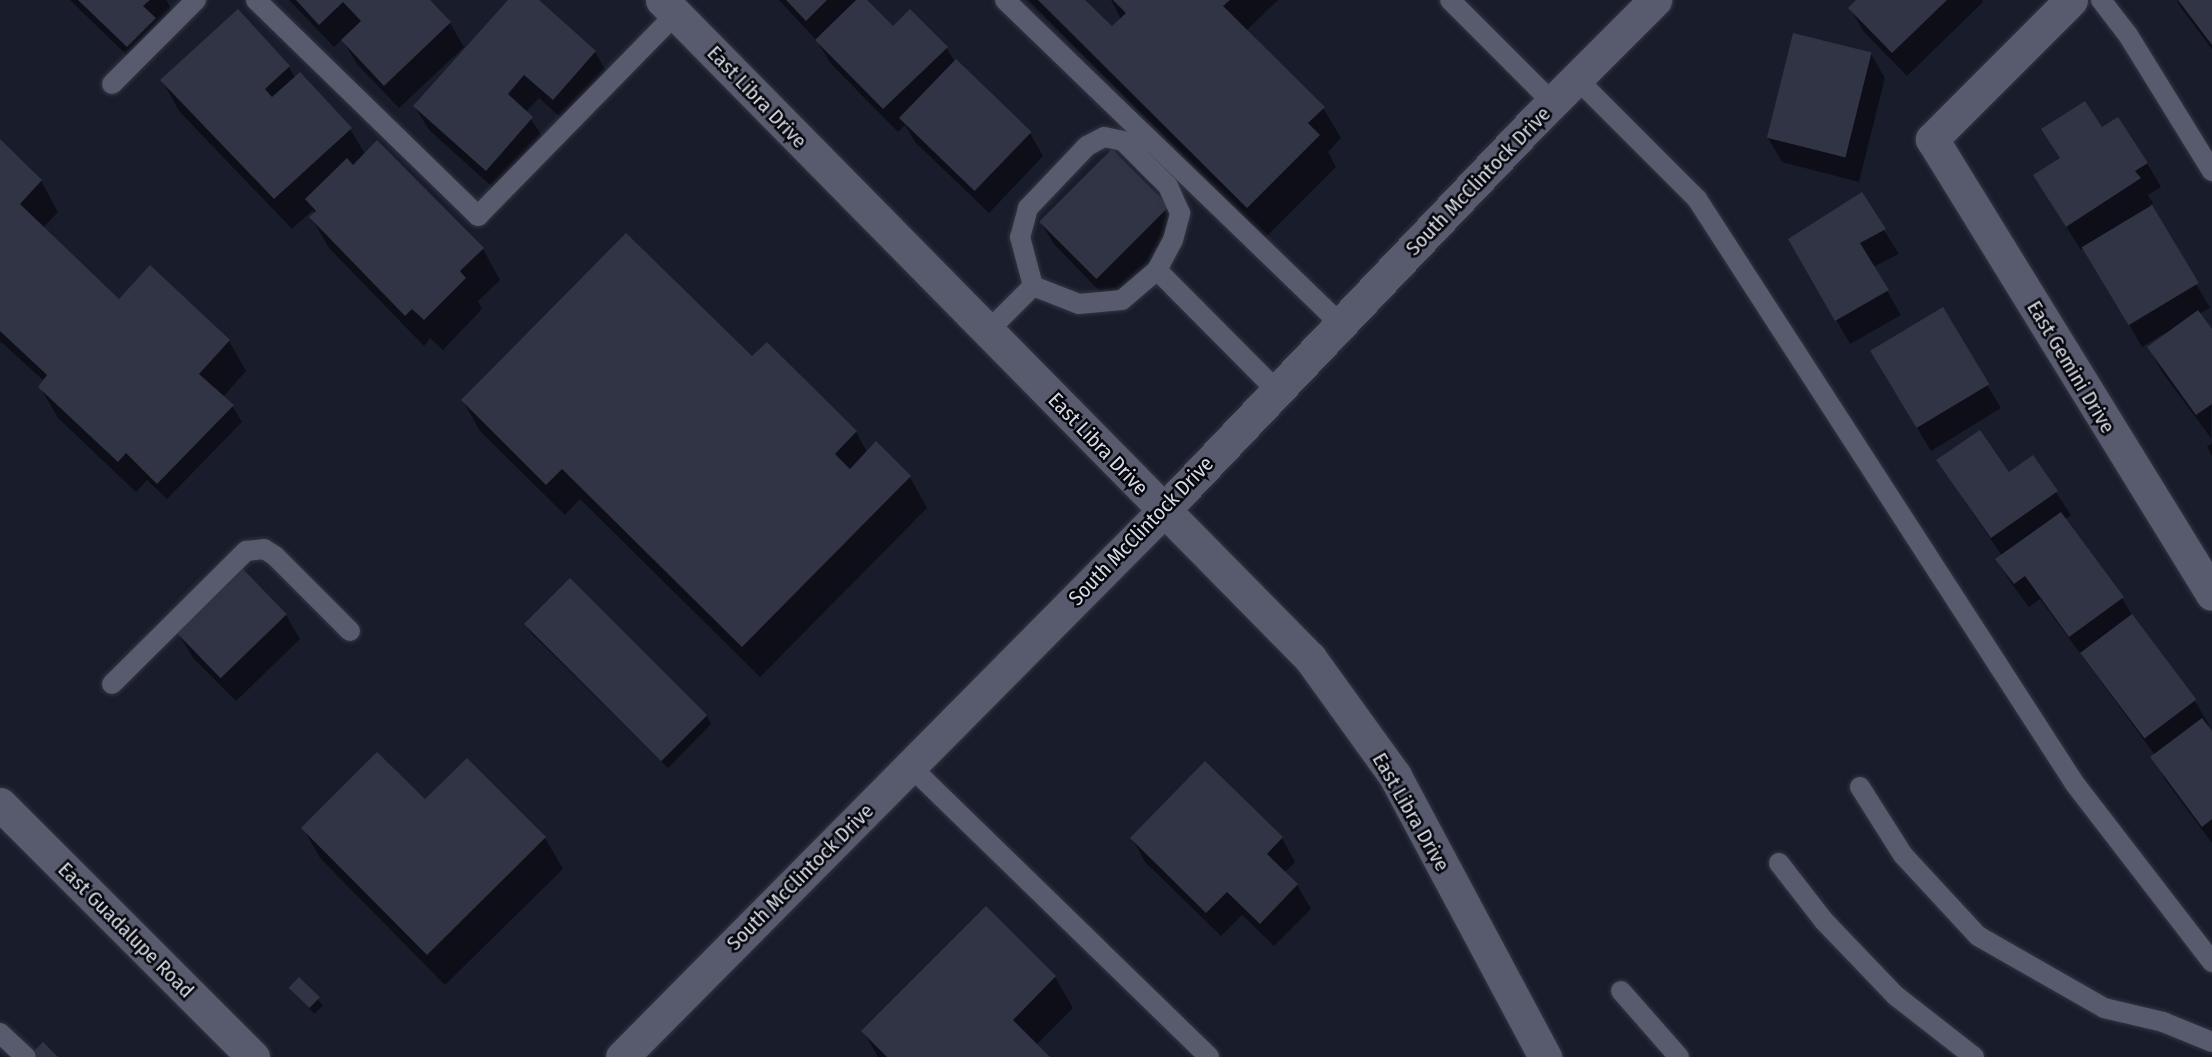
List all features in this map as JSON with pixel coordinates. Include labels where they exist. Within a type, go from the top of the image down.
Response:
[{"type":"street","name":"South McClintock Drive","points":[[622,1057],[1163,511],[1340,324],[1655,0]]},
{"type":"street","name":"East Gemini Drive","points":[[2071,0],[1932,139],[2212,594]]},
{"type":"street","name":"East Libra Drive","points":[[669,7],[1310,658],[1395,776],[1545,1057]]},
{"type":"street","name":"East Guadalupe Road","points":[[0,804],[253,1057]]},
{"type":"lane","points":[[112,84],[196,0]]},
{"type":"lane","points":[[256,0],[478,216],[669,7]]},
{"type":"lane","points":[[1005,0],[1340,324]]},
{"type":"lane","points":[[1450,0],[1553,103]]},
{"type":"lane","points":[[2102,0],[2128,35],[2212,171]]},
{"type":"lane","points":[[1577,79],[1697,199],[2075,784],[2212,962]]},
{"type":"lane","points":[[1104,137],[1123,141],[1168,186],[1180,213],[1173,240],[1157,270],[1122,300],[1079,304],[1034,286],[1020,237],[1028,208],[1087,146],[1104,137]]},
{"type":"lane","points":[[1157,270],[1277,391]]},
{"type":"lane","points":[[988,331],[1034,286]]},
{"type":"lane","points":[[112,684],[246,551],[264,549],[275,556],[350,631]]},
{"type":"lane","points":[[910,766],[1209,1057]]},
{"type":"lane","points":[[1860,788],[1903,855],[1978,936],[2104,1008],[2163,1022],[2212,1042]]},
{"type":"lane","points":[[1779,863],[1824,921],[1896,996],[1974,1057]]},
{"type":"lane","points":[[1621,991],[1679,1057]]},
{"type":"lane","points":[[0,1033],[26,1057]]},
{"type":"building","points":[[78,0],[150,0],[143,6],[156,18],[127,47]]},
{"type":"building","points":[[296,0],[430,0],[451,22],[384,86],[341,40],[361,21],[343,2],[319,25]]},
{"type":"building","points":[[508,0],[539,0],[596,51],[553,100],[524,75],[508,94],[533,117],[486,171],[413,106]]},
{"type":"building","points":[[786,0],[827,0],[806,21]]},
{"type":"building","points":[[856,0],[867,0],[893,26],[910,9],[948,47],[883,109],[815,40]]},
{"type":"building","points":[[1038,0],[1085,0],[1112,26],[1126,13],[1113,0],[1230,0],[1223,6],[1325,107],[1308,123],[1320,135],[1247,208]]},
{"type":"building","points":[[1856,0],[1947,0],[1892,53],[1848,8]]},
{"type":"building","points":[[2178,0],[2212,0],[2212,45]]},
{"type":"building","points":[[238,9],[290,66],[265,89],[272,97],[300,72],[352,128],[274,199],[160,80]]},
{"type":"building","points":[[1793,33],[1872,53],[1845,157],[1767,138]]},
{"type":"building","points":[[956,59],[1032,132],[975,191],[899,118]]},
{"type":"building","points":[[2085,101],[2102,127],[2118,117],[2148,163],[2135,171],[2141,178],[2066,227],[2033,175],[2060,158],[2041,129]]},
{"type":"building","points":[[0,139],[42,180],[20,204],[119,299],[150,265],[230,340],[199,374],[234,405],[157,484],[126,453],[118,462],[38,387],[47,375],[0,331]]},
{"type":"building","points":[[377,140],[484,248],[460,271],[466,278],[424,320],[412,309],[405,316],[309,217],[316,211],[305,199],[347,158],[353,165]]},
{"type":"building","points":[[1112,149],[1169,206],[1096,279],[1039,222]]},
{"type":"building","points":[[1862,192],[1886,229],[1860,243],[1889,290],[1835,321],[1788,239]]},
{"type":"building","points":[[2152,205],[2199,283],[2129,325],[2082,247]]},
{"type":"building","points":[[626,233],[752,356],[767,342],[857,431],[835,454],[850,469],[876,441],[911,476],[742,647],[562,469],[546,485],[461,400]]},
{"type":"building","points":[[1943,307],[1989,384],[1916,428],[1870,351]]},
{"type":"building","points":[[2198,310],[2212,329],[2212,404],[2196,415],[2147,347]]},
{"type":"building","points":[[1980,430],[2009,472],[2033,455],[2058,491],[1991,538],[1936,460]]},
{"type":"building","points":[[2061,512],[2124,597],[2069,637],[2025,576],[2014,584],[1995,559]]},
{"type":"building","points":[[243,569],[287,614],[221,678],[177,633]]},
{"type":"building","points":[[570,578],[707,715],[661,761],[524,624]]},
{"type":"building","points":[[2132,614],[2196,699],[2144,739],[2080,653]]},
{"type":"building","points":[[2202,718],[2212,731],[2212,819],[2202,827],[2150,757]]},
{"type":"building","points":[[377,752],[425,799],[467,758],[546,837],[427,955],[301,828]]},
{"type":"building","points":[[1205,761],[1283,837],[1267,854],[1298,884],[1260,924],[1227,892],[1206,913],[1130,838]]},
{"type":"building","points":[[986,906],[1056,976],[1013,1020],[1050,1057],[887,1057],[861,1031]]},
{"type":"building","points":[[299,977],[320,997],[309,1008],[289,988]]},
{"type":"building","points":[[43,1042],[58,1057],[28,1057]]}]
